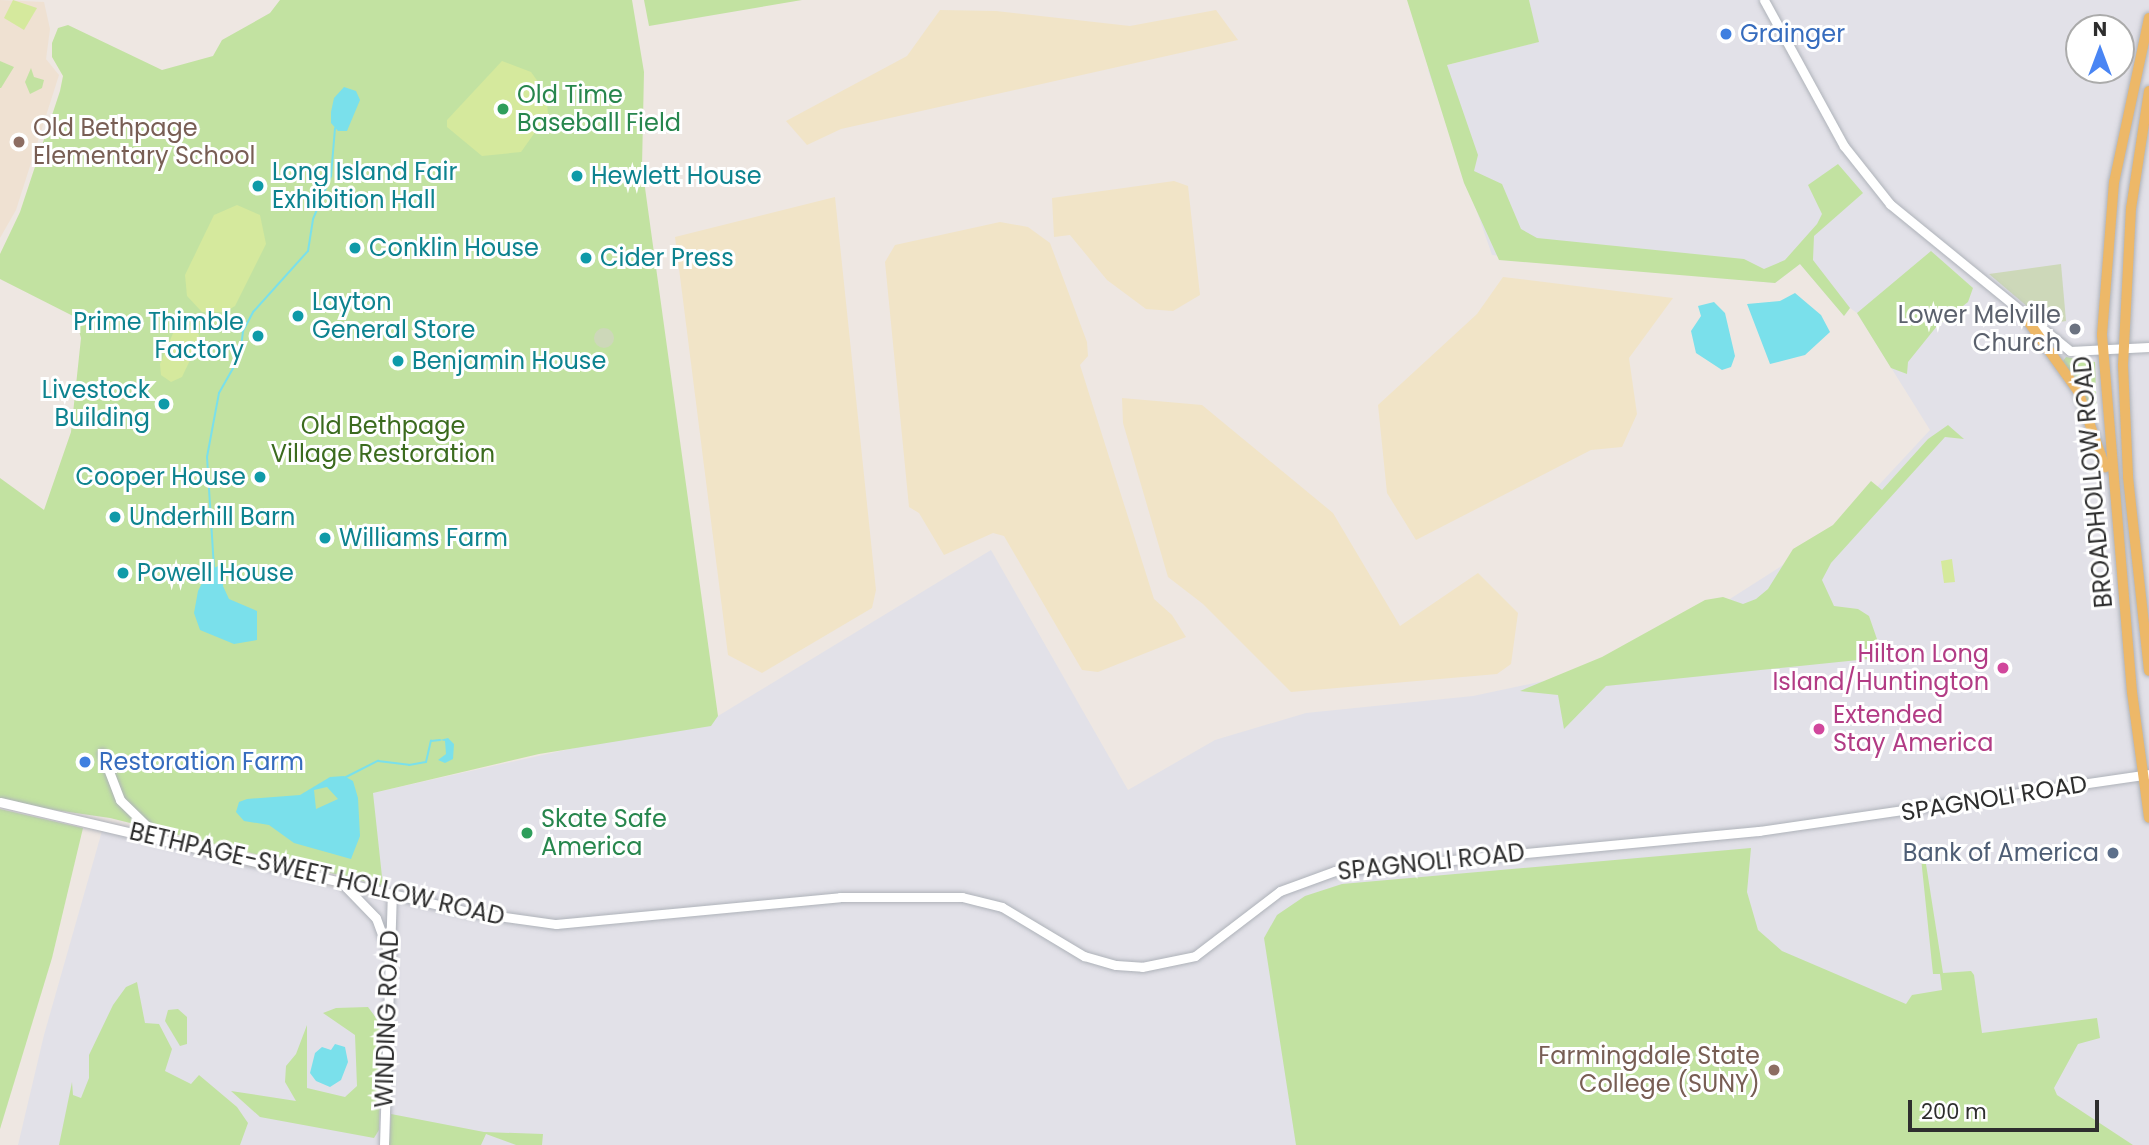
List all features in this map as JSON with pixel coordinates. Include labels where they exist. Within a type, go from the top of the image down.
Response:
[{"type":"main road","points":[[1764,0],[1858,168],[1890,204],[2025,317],[2070,351],[2149,347]]},
{"type":"main road","name":"BROADHOLLOW ROAD","points":[[2149,19],[2114,182],[2102,351],[2113,502],[2149,818]]},
{"type":"main road","name":"BROADHOLLOW ROAD","points":[[2149,91],[2131,208],[2123,349],[2128,477],[2149,671]]},
{"type":"main road","points":[[2025,317],[2078,391],[2097,436],[2113,502]]},
{"type":"main road","points":[[102,753],[120,800],[158,837]]},
{"type":"main road","name":"SPAGNOLI ROAD","points":[[637,918],[849,896],[962,897],[1003,907],[1097,960],[1155,966],[1195,956],[1280,891],[1335,871],[1759,831],[2145,775]]},
{"type":"main road","name":"BETHPAGE-SWEET HOLLOW ROAD","points":[[0,802],[469,912],[549,923],[637,918]]},
{"type":"main road","points":[[339,881],[376,918],[389,958]]},
{"type":"main road","name":"WINDING ROAD","points":[[384,1145],[392,894]]},
{"type":"shaded area","name":"Old Bethpage Elementary School","points":[[0,0],[44,2],[50,29],[46,59],[59,75],[16,210],[0,238]]},
{"type":"shaded area","points":[[1529,0],[2149,0],[2149,1145],[18,1145],[44,1035],[102,831],[384,900],[372,793],[718,716],[991,550],[1128,790],[1215,740],[1306,713],[1473,696],[1587,672],[1708,613],[1836,531],[1930,430],[1857,313],[1850,308],[1844,316],[1800,264],[1775,283],[1492,255],[1428,70],[1538,42]]},
{"type":"green space","points":[[13,0],[37,8],[24,30],[4,18]]},
{"type":"green space","name":"Old Bethpage Village Restoration","points":[[280,0],[632,0],[644,72],[642,166],[718,716],[711,726],[539,754],[373,793],[383,886],[110,818],[0,802],[0,478],[44,510],[71,432],[81,338],[75,317],[0,279],[0,254],[20,212],[60,91],[63,76],[52,57],[52,43],[58,28],[68,25],[162,70],[213,56],[222,40],[270,13]]},
{"type":"green space","points":[[644,0],[802,0],[649,26]]},
{"type":"green space","points":[[1407,0],[1529,0],[1539,42],[1447,65],[1478,155],[1474,171],[1502,184],[1521,229],[1537,238],[1744,259],[1764,269],[1785,260],[1817,224],[1822,214],[1808,185],[1838,164],[1863,193],[1814,236],[1813,260],[1850,308],[1844,316],[1800,264],[1775,283],[1499,260],[1464,183]]},
{"type":"green space","points":[[0,61],[14,67],[1,88],[0,88]]},
{"type":"green space","name":"Old Time Baseball Field","points":[[502,61],[531,72],[546,93],[548,114],[521,152],[482,156],[447,127],[447,120]]},
{"type":"green space","points":[[31,68],[34,77],[44,80],[42,88],[30,94],[25,82]]},
{"type":"green space","points":[[237,205],[260,215],[266,244],[235,306],[225,312],[202,312],[187,296],[185,275],[214,215]]},
{"type":"green space","points":[[1931,251],[1973,288],[1968,302],[1937,326],[1908,362],[1907,374],[1891,368],[1857,313]]},
{"type":"green space","points":[[2061,264],[2066,321],[2048,324],[1989,274]]},
{"type":"green space","points":[[184,324],[196,327],[200,339],[182,377],[171,382],[161,375],[160,364],[174,331]]},
{"type":"green space","points":[[604,328],[611,331],[614,338],[611,345],[604,348],[597,345],[594,338],[597,331]]},
{"type":"green space","points":[[2066,357],[2095,362],[2097,423],[2063,361]]},
{"type":"green space","points":[[1948,425],[1964,439],[1945,437],[1831,563],[1822,580],[1834,606],[1858,609],[1869,616],[1878,642],[1868,659],[1606,686],[1564,729],[1558,695],[1520,691],[1602,657],[1705,600],[1723,597],[1743,604],[1756,599],[1768,589],[1793,549],[1833,525],[1871,481],[1882,490],[1928,439]]},
{"type":"green space","points":[[1952,559],[1955,582],[1944,583],[1941,561]]},
{"type":"green space","points":[[0,809],[83,828],[52,958],[0,1129]]},
{"type":"green space","points":[[1751,848],[1747,892],[1758,930],[1782,951],[1906,1004],[1912,995],[1942,990],[1940,974],[1933,974],[1921,858],[1926,864],[1943,973],[1971,971],[1974,975],[1982,1033],[2097,1018],[2100,1038],[2078,1044],[2054,1088],[2057,1095],[2133,1145],[1296,1145],[1264,938],[1277,915],[1305,896],[1342,884]]},
{"type":"green space","points":[[137,982],[145,1023],[159,1024],[172,1049],[165,1071],[191,1084],[199,1075],[237,1107],[248,1123],[240,1145],[59,1145],[72,1082],[73,1095],[81,1098],[89,1078],[89,1055],[113,1005],[126,987]]},
{"type":"green space","points":[[368,1007],[382,1026],[379,1130],[374,1138],[260,1117],[231,1091],[296,1101],[285,1082],[286,1066],[296,1054],[307,1025],[307,1088],[345,1097],[357,1086],[355,1035],[323,1013],[336,1008]]},
{"type":"green space","points":[[178,1009],[187,1017],[187,1044],[180,1046],[165,1021],[168,1010]]},
{"type":"green space","points":[[391,1114],[484,1132],[543,1134],[542,1145],[516,1145],[486,1134],[481,1145],[389,1145]]},
{"type":"sand","points":[[940,10],[996,11],[1130,26],[1216,10],[1238,40],[841,129],[807,145],[786,121],[907,56]]},
{"type":"sand","points":[[1174,181],[1188,186],[1200,295],[1173,311],[1146,309],[1107,280],[1070,235],[1054,237],[1052,198]]},
{"type":"sand","points":[[835,197],[876,590],[872,608],[762,673],[728,655],[675,237]]},
{"type":"sand","points":[[1000,222],[1028,227],[1050,243],[1087,342],[1088,356],[1080,365],[1154,599],[1172,615],[1186,637],[1098,672],[1082,670],[1004,536],[993,533],[944,555],[919,513],[909,507],[885,262],[895,245]]},
{"type":"sand","points":[[1503,277],[1673,298],[1629,358],[1637,414],[1622,447],[1591,450],[1416,540],[1387,493],[1378,405],[1477,314]]},
{"type":"sand","points":[[1122,398],[1202,405],[1333,513],[1400,626],[1478,573],[1518,613],[1511,664],[1497,674],[1291,692],[1203,604],[1168,577],[1123,423]]},
{"type":"water","points":[[344,87],[356,91],[360,100],[347,131],[338,131],[331,123],[331,112],[334,98]]},
{"type":"water","points":[[1795,293],[1821,315],[1830,332],[1805,355],[1770,364],[1747,304],[1780,301]]},
{"type":"water","points":[[1714,302],[1725,313],[1735,356],[1731,367],[1722,370],[1696,353],[1691,331],[1701,316],[1698,306]]},
{"type":"water","points":[[220,565],[225,567],[223,586],[229,599],[257,611],[257,640],[234,644],[200,630],[194,613],[198,591],[208,571]]},
{"type":"water","points":[[448,738],[454,744],[453,759],[445,763],[438,760],[446,754],[445,741],[440,740]]},
{"type":"water","points":[[344,776],[353,781],[358,798],[360,836],[351,859],[294,843],[269,825],[244,821],[236,812],[239,802],[247,799],[300,795],[330,777]],"holes":[[[327,787],[338,799],[316,809],[314,790]]]},
{"type":"water","points":[[335,1044],[345,1047],[348,1062],[341,1080],[330,1087],[316,1081],[310,1073],[315,1053],[322,1047],[331,1050]]},
{"type":"waterway","points":[[214,568],[207,457],[219,393],[240,356],[243,331],[253,312],[308,251],[313,219],[331,176],[335,128]]},
{"type":"waterway","points":[[346,777],[378,761],[409,765],[426,762],[431,741],[440,740]]},
{"type":"place","name":"Grainger","points":[[1726,34]]},
{"type":"place","name":"Old Time Baseball Field","points":[[503,109]]},
{"type":"place","name":"Old Bethpage Elementary School","points":[[19,142]]},
{"type":"place","name":"Hewlett House","points":[[577,176]]},
{"type":"place","name":"Long Island Fair Exhibition Hall","points":[[258,186]]},
{"type":"place","name":"Conklin House","points":[[355,248]]},
{"type":"place","name":"Cider Press","points":[[586,258]]},
{"type":"place","name":"Layton General Store","points":[[298,316]]},
{"type":"place","name":"Lower Melville Church","points":[[2075,329]]},
{"type":"place","name":"Prime Thimble Factory","points":[[258,336]]},
{"type":"place","name":"Benjamin House","points":[[398,361]]},
{"type":"place","name":"Livestock Building","points":[[164,404]]},
{"type":"place","name":"Cooper House","points":[[260,477]]},
{"type":"place","name":"Underhill Barn","points":[[115,517]]},
{"type":"place","name":"Williams Farm","points":[[325,538]]},
{"type":"place","name":"Powell House","points":[[123,573]]},
{"type":"place","name":"Hilton Long Island/Huntington","points":[[2003,668]]},
{"type":"place","name":"Extended Stay America","points":[[1819,729]]},
{"type":"place","name":"Restoration Farm","points":[[85,762]]},
{"type":"place","name":"Skate Safe America","points":[[527,833]]},
{"type":"place","name":"Bank of America","points":[[2113,853]]},
{"type":"place","name":"Farmingdale State College (SUNY)","points":[[1774,1070]]}]
